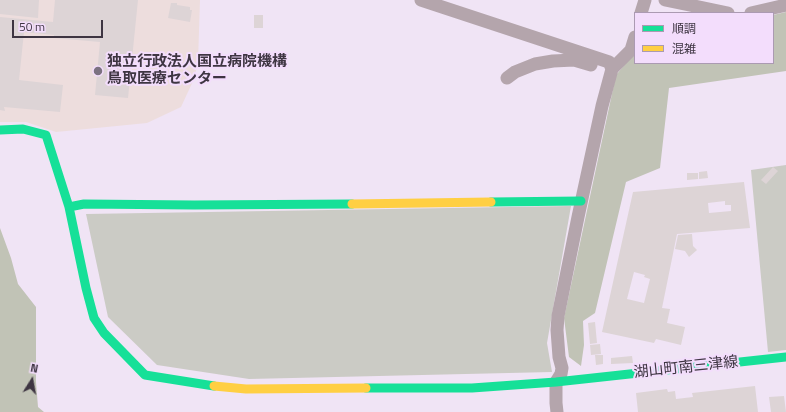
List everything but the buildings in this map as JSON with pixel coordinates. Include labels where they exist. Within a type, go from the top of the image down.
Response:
[{"type":"street","points":[[421,0],[609,62],[612,69]]},
{"type":"street","points":[[641,12],[645,0]]},
{"type":"street","points":[[665,0],[723,12]]},
{"type":"street","points":[[756,12],[786,6]]},
{"type":"street","points":[[557,412],[556,382],[561,374],[562,368],[559,357],[557,330],[558,316],[581,201],[602,106],[612,69],[631,50],[634,40]]},
{"type":"street","points":[[507,78],[515,72],[535,64],[553,61],[574,60],[612,69]]},
{"type":"street","name":"湖山町南三津線","points":[[0,130],[23,129],[46,135],[69,207],[86,288],[94,318],[104,333],[145,375],[214,386],[246,389],[472,388],[556,382],[786,357]]},
{"type":"street","points":[[69,207],[84,204],[313,205],[581,201]]},
{"type":"shaded area","name":"独立行政法人国立病院機構 鳥取医療センター","points":[[0,0],[200,0],[198,62],[194,79],[181,107],[147,123],[56,132],[26,122],[0,122]]},
{"type":"shaded area","points":[[786,12],[786,71],[669,88],[660,168],[626,182],[595,313],[583,321],[584,345],[581,366],[569,357],[564,318],[616,75],[634,53],[634,64],[774,64],[774,15]]},
{"type":"shaded area","points":[[786,165],[786,350],[768,352],[751,170]]},
{"type":"shaded area","points":[[571,206],[547,343],[552,372],[249,379],[157,365],[108,317],[86,214]]},
{"type":"shaded area","points":[[0,228],[11,258],[18,284],[36,307],[36,382],[38,407],[44,412],[0,412]]},
{"type":"traffic: fast","points":[[0,130],[23,129],[46,135],[69,207],[86,288],[94,318],[104,333],[145,375],[214,386]]},
{"type":"traffic: fast","points":[[491,202],[581,201]]},
{"type":"traffic: fast","points":[[69,207],[84,204],[352,204]]},
{"type":"traffic: fast","points":[[366,388],[472,388],[556,382],[786,357]]},
{"type":"traffic: slow","points":[[352,204],[491,202]]},
{"type":"traffic: slow","points":[[214,386],[246,389],[366,388]]},
{"type":"place","name":"独立行政法人国立病院機構 鳥取医療センター","points":[[98,71]]}]
